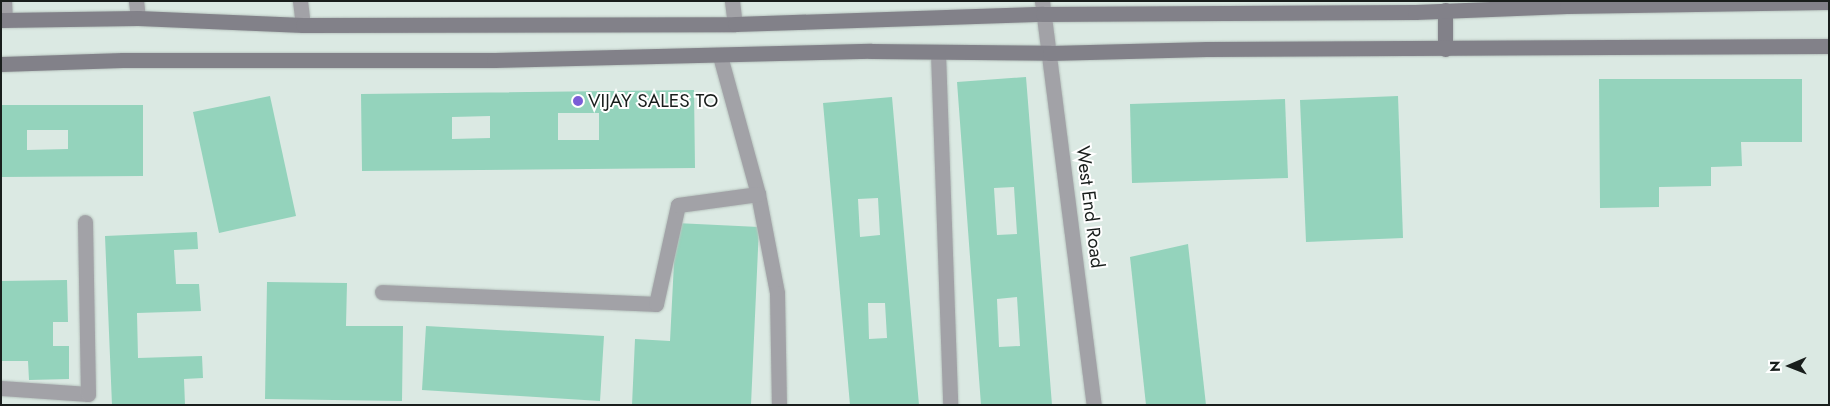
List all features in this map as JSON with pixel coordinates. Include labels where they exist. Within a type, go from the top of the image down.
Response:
[{"type":"street","points":[[4,1],[3,20],[138,18],[303,25],[735,24],[1042,8],[1445,10],[1567,3],[1829,2]]},
{"type":"street","points":[[136,1],[138,18]]},
{"type":"street","points":[[300,1],[303,25]]},
{"type":"street","points":[[732,1],[735,24]]},
{"type":"street","name":"West End Road","points":[[1042,8],[1050,54],[1094,405]]},
{"type":"street","points":[[1445,10],[1445,49]]},
{"type":"street","points":[[1,64],[123,60],[494,60],[938,53],[1050,54],[1207,49],[1829,46]]},
{"type":"street","points":[[938,53],[950,405]]},
{"type":"street","points":[[720,56],[758,194],[777,293],[779,405]]},
{"type":"street","points":[[382,292],[656,304],[678,205],[758,194]]},
{"type":"street","points":[[1,388],[88,394],[86,222]]},
{"type":"building","points":[[1026,77],[1052,405],[981,405],[957,82]],"holes":[[[1014,187],[1017,234],[997,235],[994,188]],[[1017,297],[1020,346],[999,347],[997,299]]]},
{"type":"building","points":[[1599,79],[1802,79],[1802,142],[1741,142],[1742,166],[1711,167],[1711,186],[1659,187],[1659,207],[1600,208]]},
{"type":"building","points":[[694,90],[695,168],[362,171],[361,94]],"holes":[[[558,113],[599,113],[599,140],[558,140]],[[490,116],[490,138],[452,139],[452,117]]]},
{"type":"building","points":[[270,96],[296,216],[219,233],[193,112]]},
{"type":"building","points":[[1398,96],[1403,238],[1306,242],[1300,100]]},
{"type":"building","points":[[892,97],[919,405],[850,405],[823,103]],"holes":[[[878,198],[880,235],[860,237],[858,199]],[[868,303],[885,303],[887,338],[869,339]]]},
{"type":"building","points":[[1285,99],[1288,178],[1132,183],[1130,104]]},
{"type":"building","points":[[1,105],[143,105],[143,176],[1,177]],"holes":[[[27,130],[68,130],[68,149],[27,150]]]},
{"type":"building","points":[[676,223],[759,227],[751,405],[632,405],[635,339],[670,341]]},
{"type":"building","points":[[197,232],[198,249],[174,250],[176,284],[199,284],[201,311],[137,313],[138,358],[202,356],[203,378],[184,379],[185,405],[112,405],[105,236]]},
{"type":"building","points":[[1188,244],[1206,405],[1146,405],[1130,257]]},
{"type":"building","points":[[67,280],[68,322],[53,322],[53,346],[69,346],[69,379],[29,380],[28,361],[1,361],[1,281]]},
{"type":"building","points":[[267,282],[347,283],[346,326],[403,326],[402,401],[265,399]]},
{"type":"building","points":[[426,326],[604,336],[600,401],[422,390]]},
{"type":"place","name":"VIJAY SALES TO","points":[[578,101]]}]
